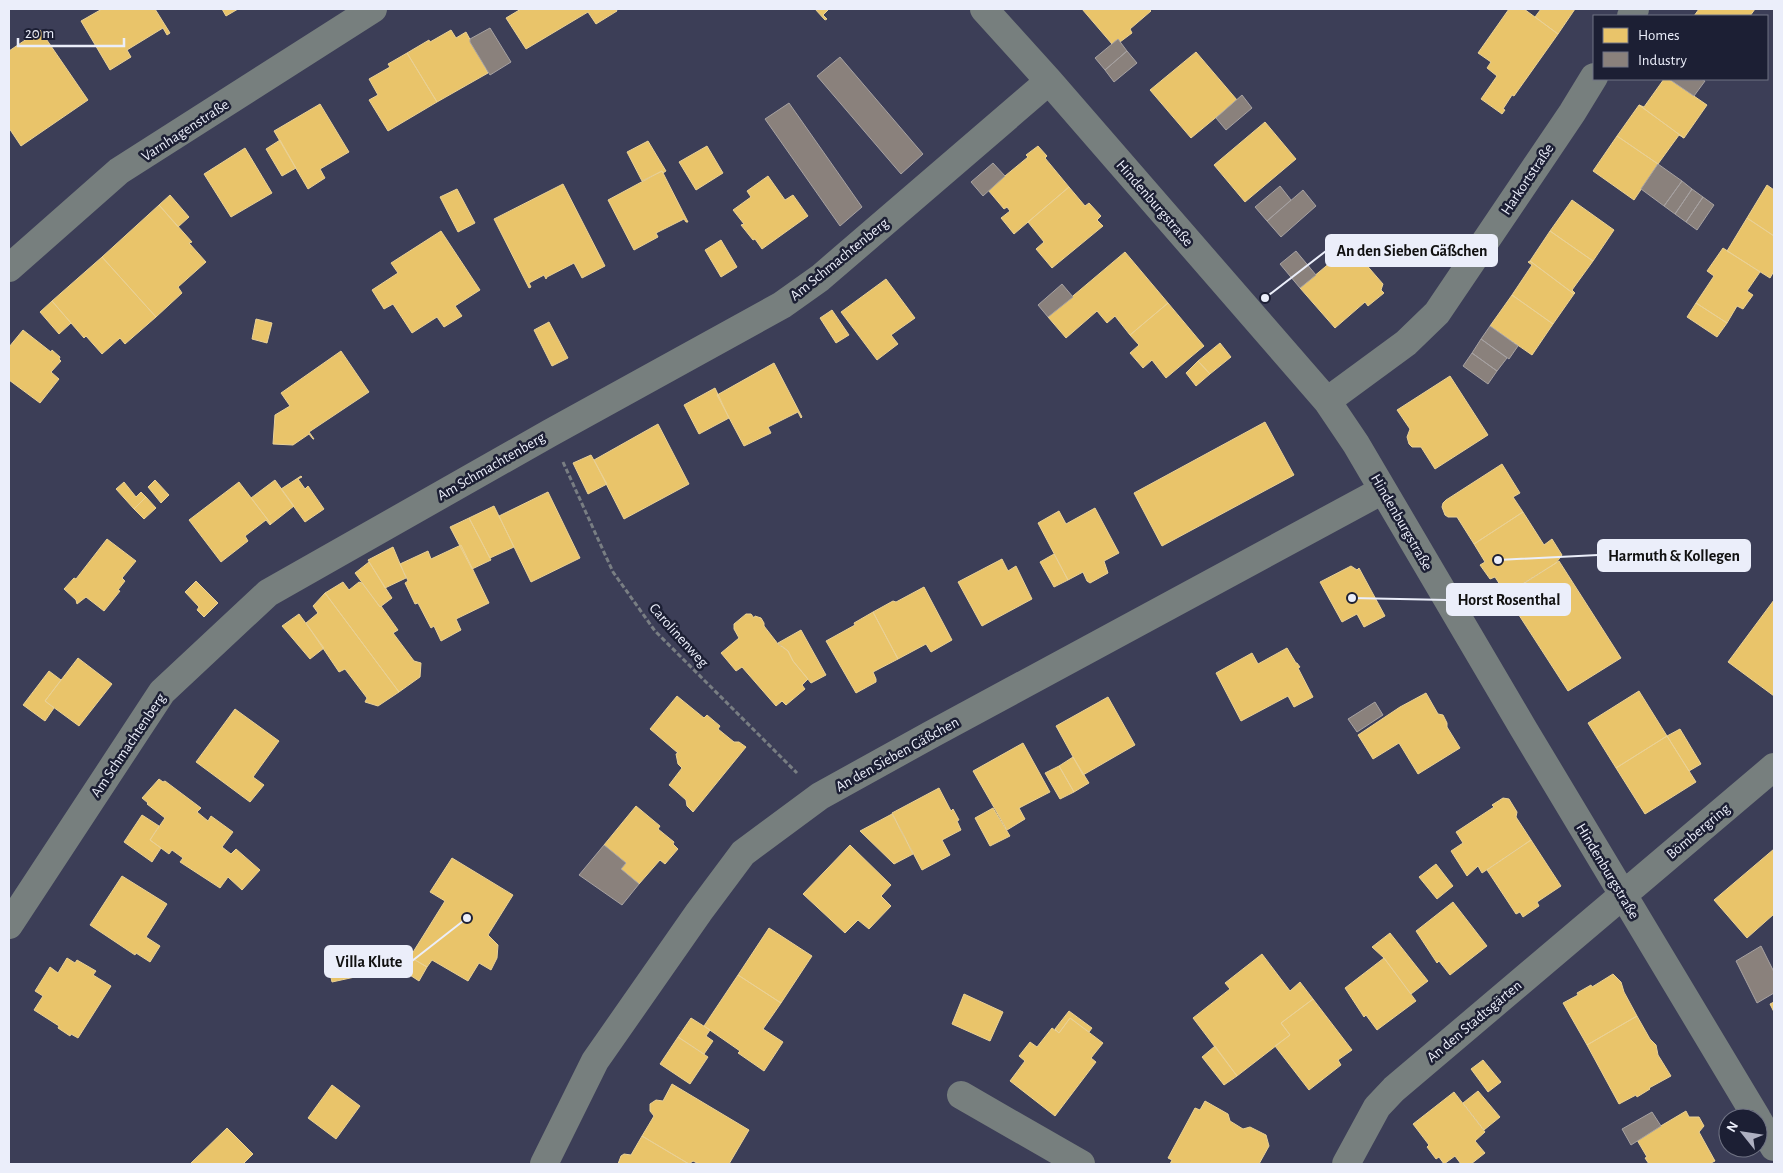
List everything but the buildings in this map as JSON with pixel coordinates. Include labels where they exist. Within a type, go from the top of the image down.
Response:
[{"type":"street","name":"Varnhagenstraße","points":[[9,268],[119,171],[373,9]]},
{"type":"street","name":"Hindenburgstraße","points":[[984,9],[1049,81],[1327,401],[1356,444],[1622,895],[1751,1108]]},
{"type":"street","name":"Harkortstraße","points":[[1327,401],[1406,344],[1437,312],[1572,113],[1593,79]]},
{"type":"street","name":"Am Schmachtenberg","points":[[9,926],[162,692],[268,593],[550,433],[782,305],[820,278],[1049,81]]},
{"type":"street","name":"An den Sieben Gäßchen","points":[[544,1164],[596,1061],[699,912],[744,853],[820,796],[1383,490]]},
{"type":"street","name":"Bömbergring","points":[[1622,895],[1774,767]]},
{"type":"street","name":"An den Stadtsgärten","points":[[1346,1164],[1377,1107],[1394,1089],[1622,895]]},
{"type":"street","points":[[961,1095],[1081,1164]]},
{"type":"path","name":"Carolinenweg","points":[[550,433],[613,572],[655,630],[820,796]]},
{"type":"place","name":"An den Sieben Gäßchen","points":[[1265,298]]},
{"type":"place","name":"Harmuth & Kollegen","points":[[1498,560]]},
{"type":"place","name":"Horst Rosenthal","points":[[1352,598]]},
{"type":"place","name":"Villa Klute","points":[[467,918]]}]
